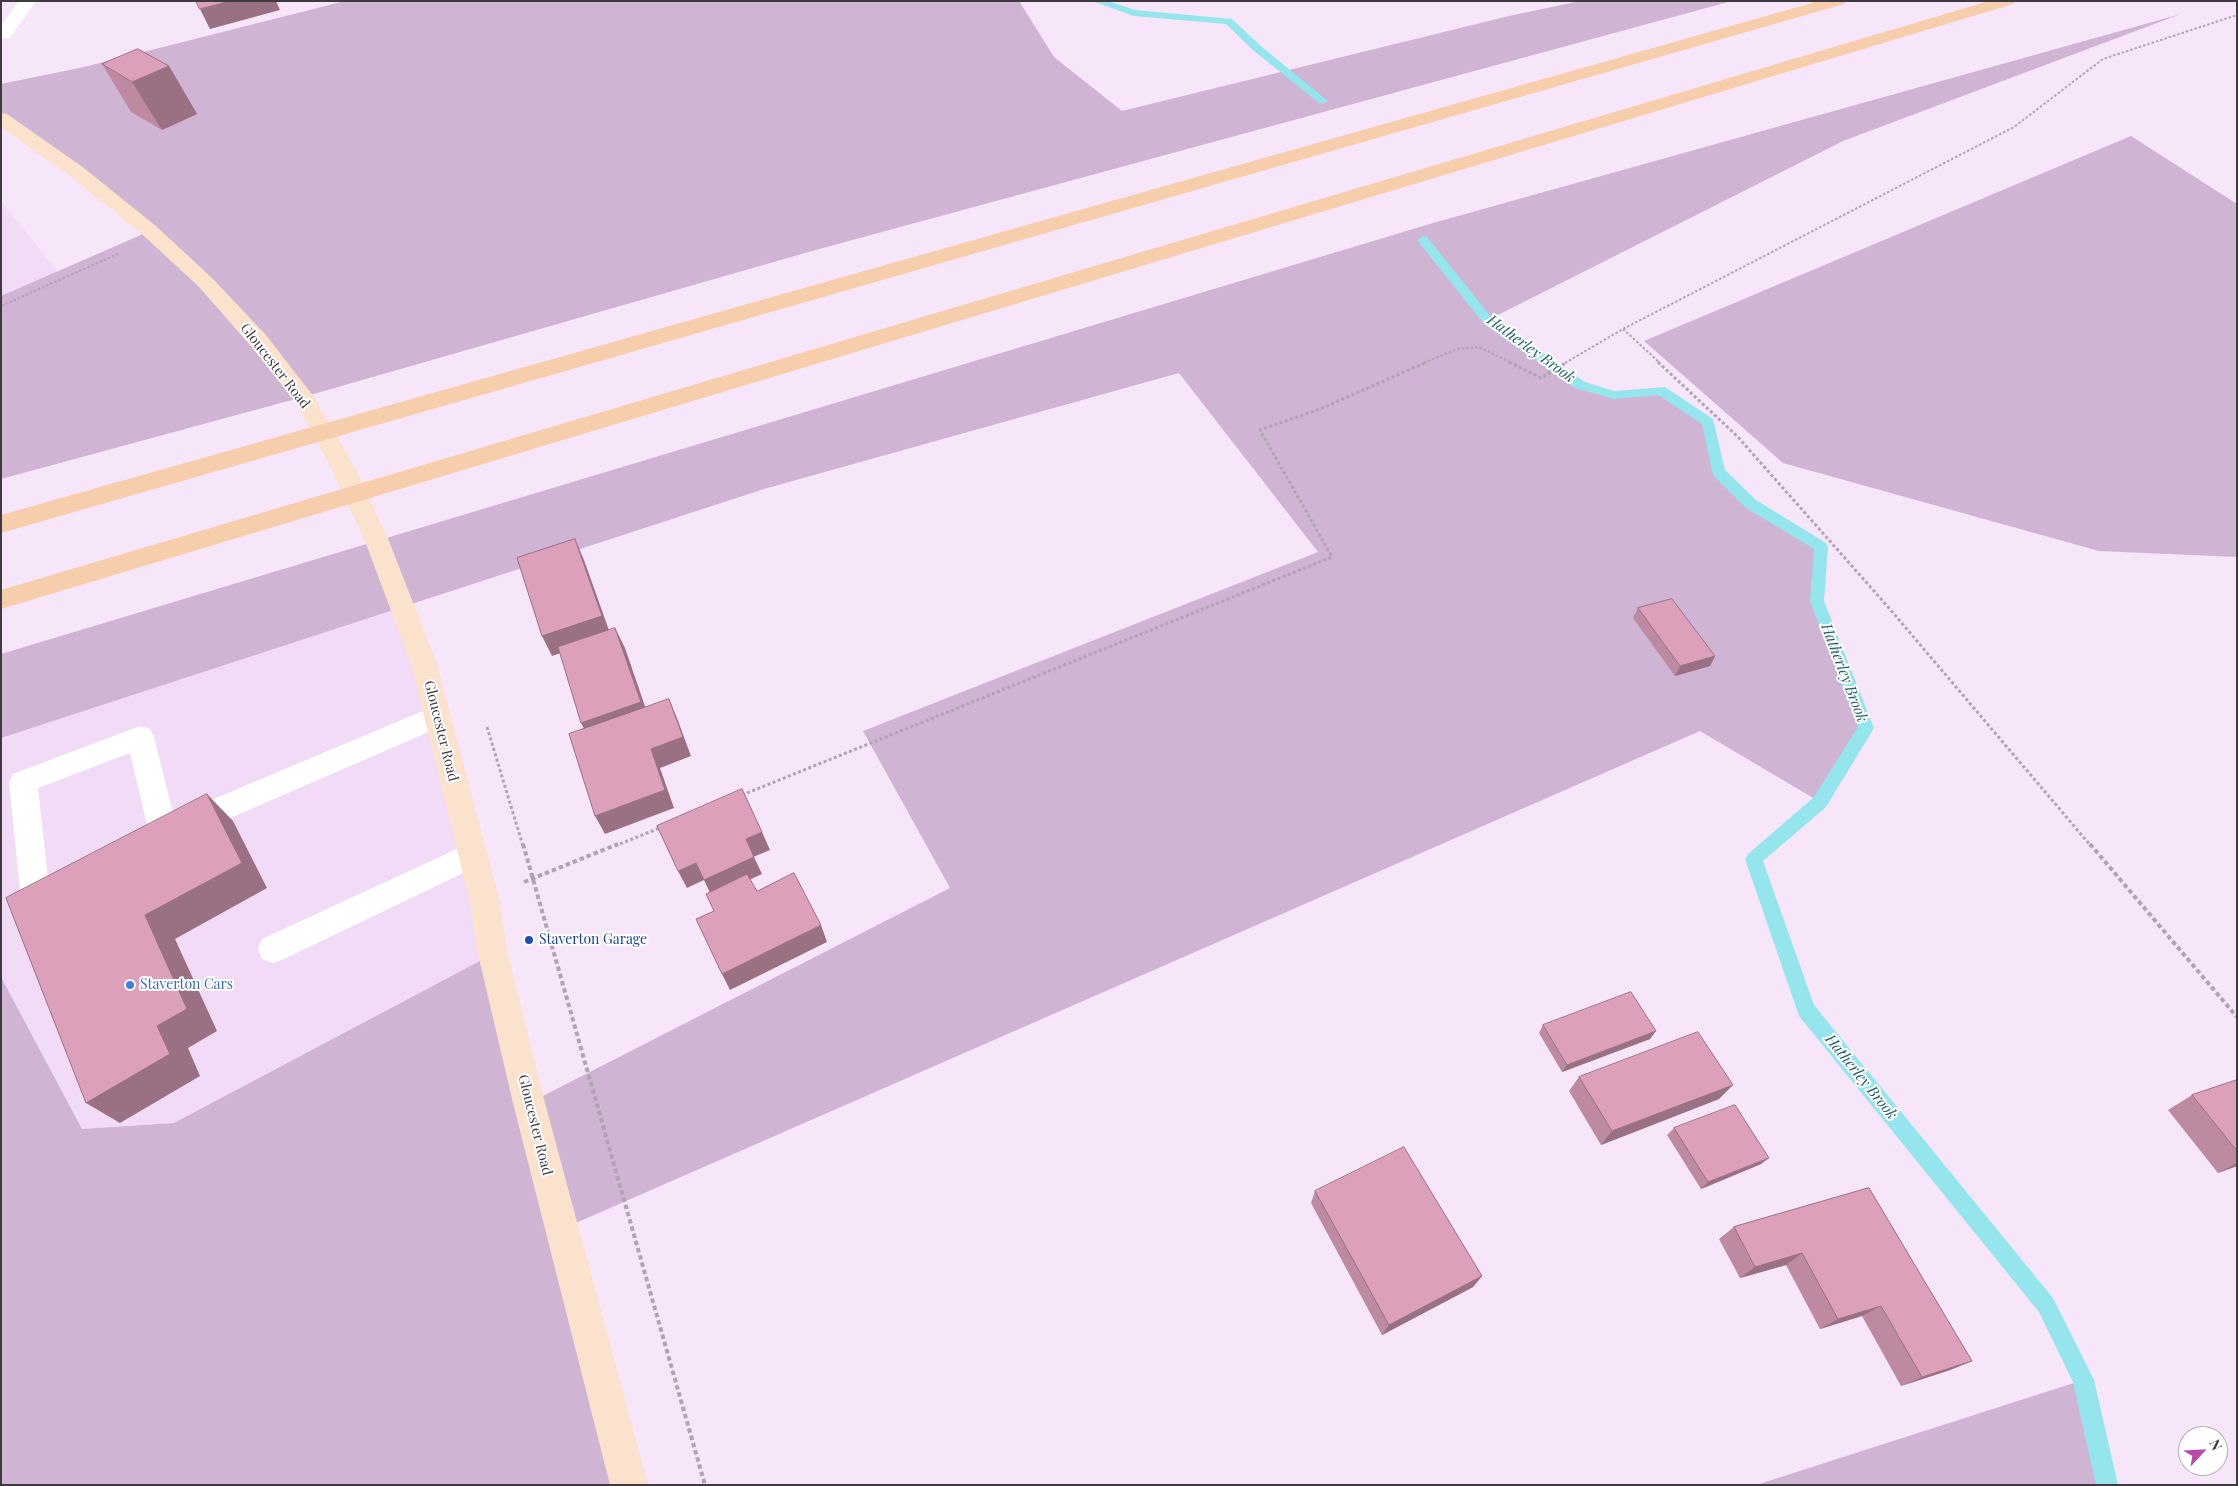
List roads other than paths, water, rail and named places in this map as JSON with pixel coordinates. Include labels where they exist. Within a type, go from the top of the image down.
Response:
[{"type":"highway","points":[[1,524],[527,376],[1838,1]]},
{"type":"highway","points":[[1,600],[2007,1]]},
{"type":"main road","name":"Gloucester Road","points":[[1,118],[77,172],[156,237],[206,283],[258,340],[303,397],[342,466],[385,560],[424,664],[484,898],[493,954],[529,1103],[629,1485]]},
{"type":"lane","points":[[4,34],[28,1]]},
{"type":"lane","points":[[138,846],[163,833],[437,716]]},
{"type":"lane","points":[[79,877],[36,899],[23,782],[140,738],[163,833]]},
{"type":"lane","points":[[273,949],[472,855]]},
{"type":"waterway","name":"Hatherley Brook","points":[[1097,1],[1134,13],[1229,21],[1258,49],[1323,101]]},
{"type":"waterway","name":"Hatherley Brook","points":[[1423,240],[1488,321],[1580,385],[1614,395],[1660,390],[1708,422],[1718,472],[1751,504],[1821,547],[1817,601],[1866,728],[1820,802],[1754,859],[1806,1010],[2046,1305],[2083,1380],[2107,1485]]},
{"type":"place","name":"Staverton Garage","points":[[529,940]]},
{"type":"place","name":"Staverton Cars","points":[[130,985]]}]
